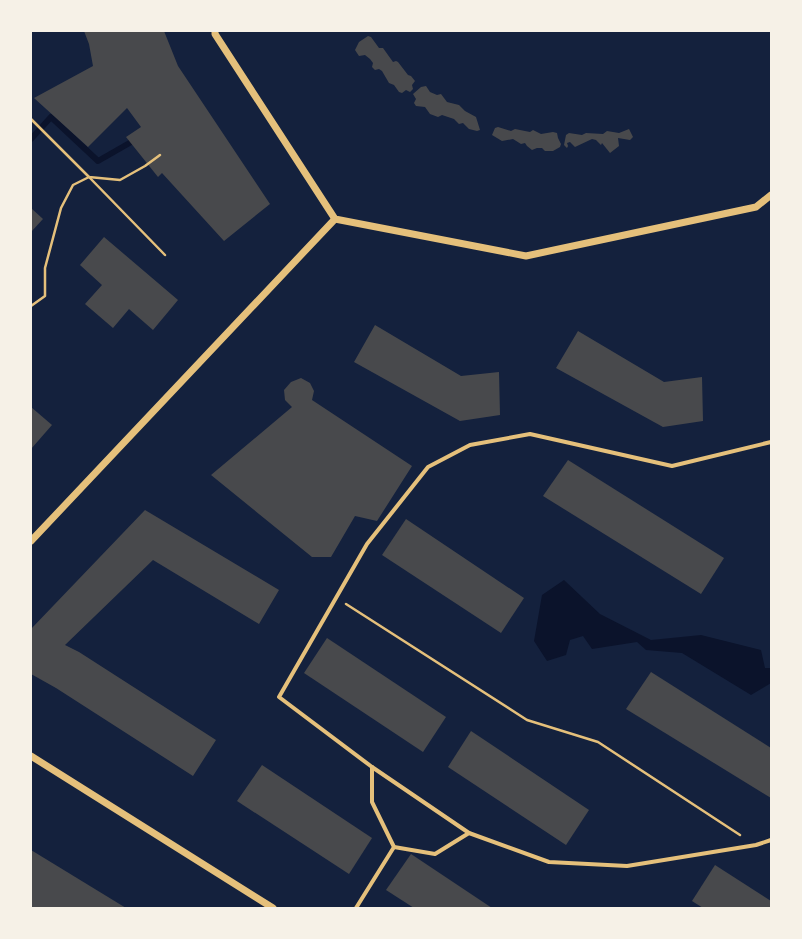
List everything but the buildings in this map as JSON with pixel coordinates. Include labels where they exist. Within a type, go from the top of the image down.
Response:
[{"type":"street","points":[[215,31],[215,34],[335,219],[526,256],[756,207],[771,195]]},
{"type":"street","points":[[31,541],[335,219]]},
{"type":"street","points":[[771,442],[672,466],[530,434],[470,444],[428,467],[366,544],[279,697],[372,767],[469,833],[549,862],[627,866],[756,845],[771,840]]},
{"type":"street","points":[[31,756],[273,908]]},
{"type":"street","points":[[372,767],[372,802],[394,847]]},
{"type":"street","points":[[394,847],[435,854],[469,833]]},
{"type":"street","points":[[356,908],[394,847]]},
{"type":"path","points":[[31,118],[165,255]]},
{"type":"path","points":[[31,306],[45,296],[45,268],[61,208],[73,185],[89,177],[120,180],[146,166],[160,155]]},
{"type":"path","points":[[336,597],[527,720],[598,742],[756,845]]},
{"type":"water","points":[[564,580],[600,614],[651,640],[701,635],[761,650],[765,668],[771,668],[771,683],[751,695],[682,653],[646,650],[637,642],[592,649],[583,636],[570,640],[566,655],[547,661],[534,641],[542,595]]},
{"type":"waterway","points":[[31,139],[51,117],[98,161],[133,141]]}]
